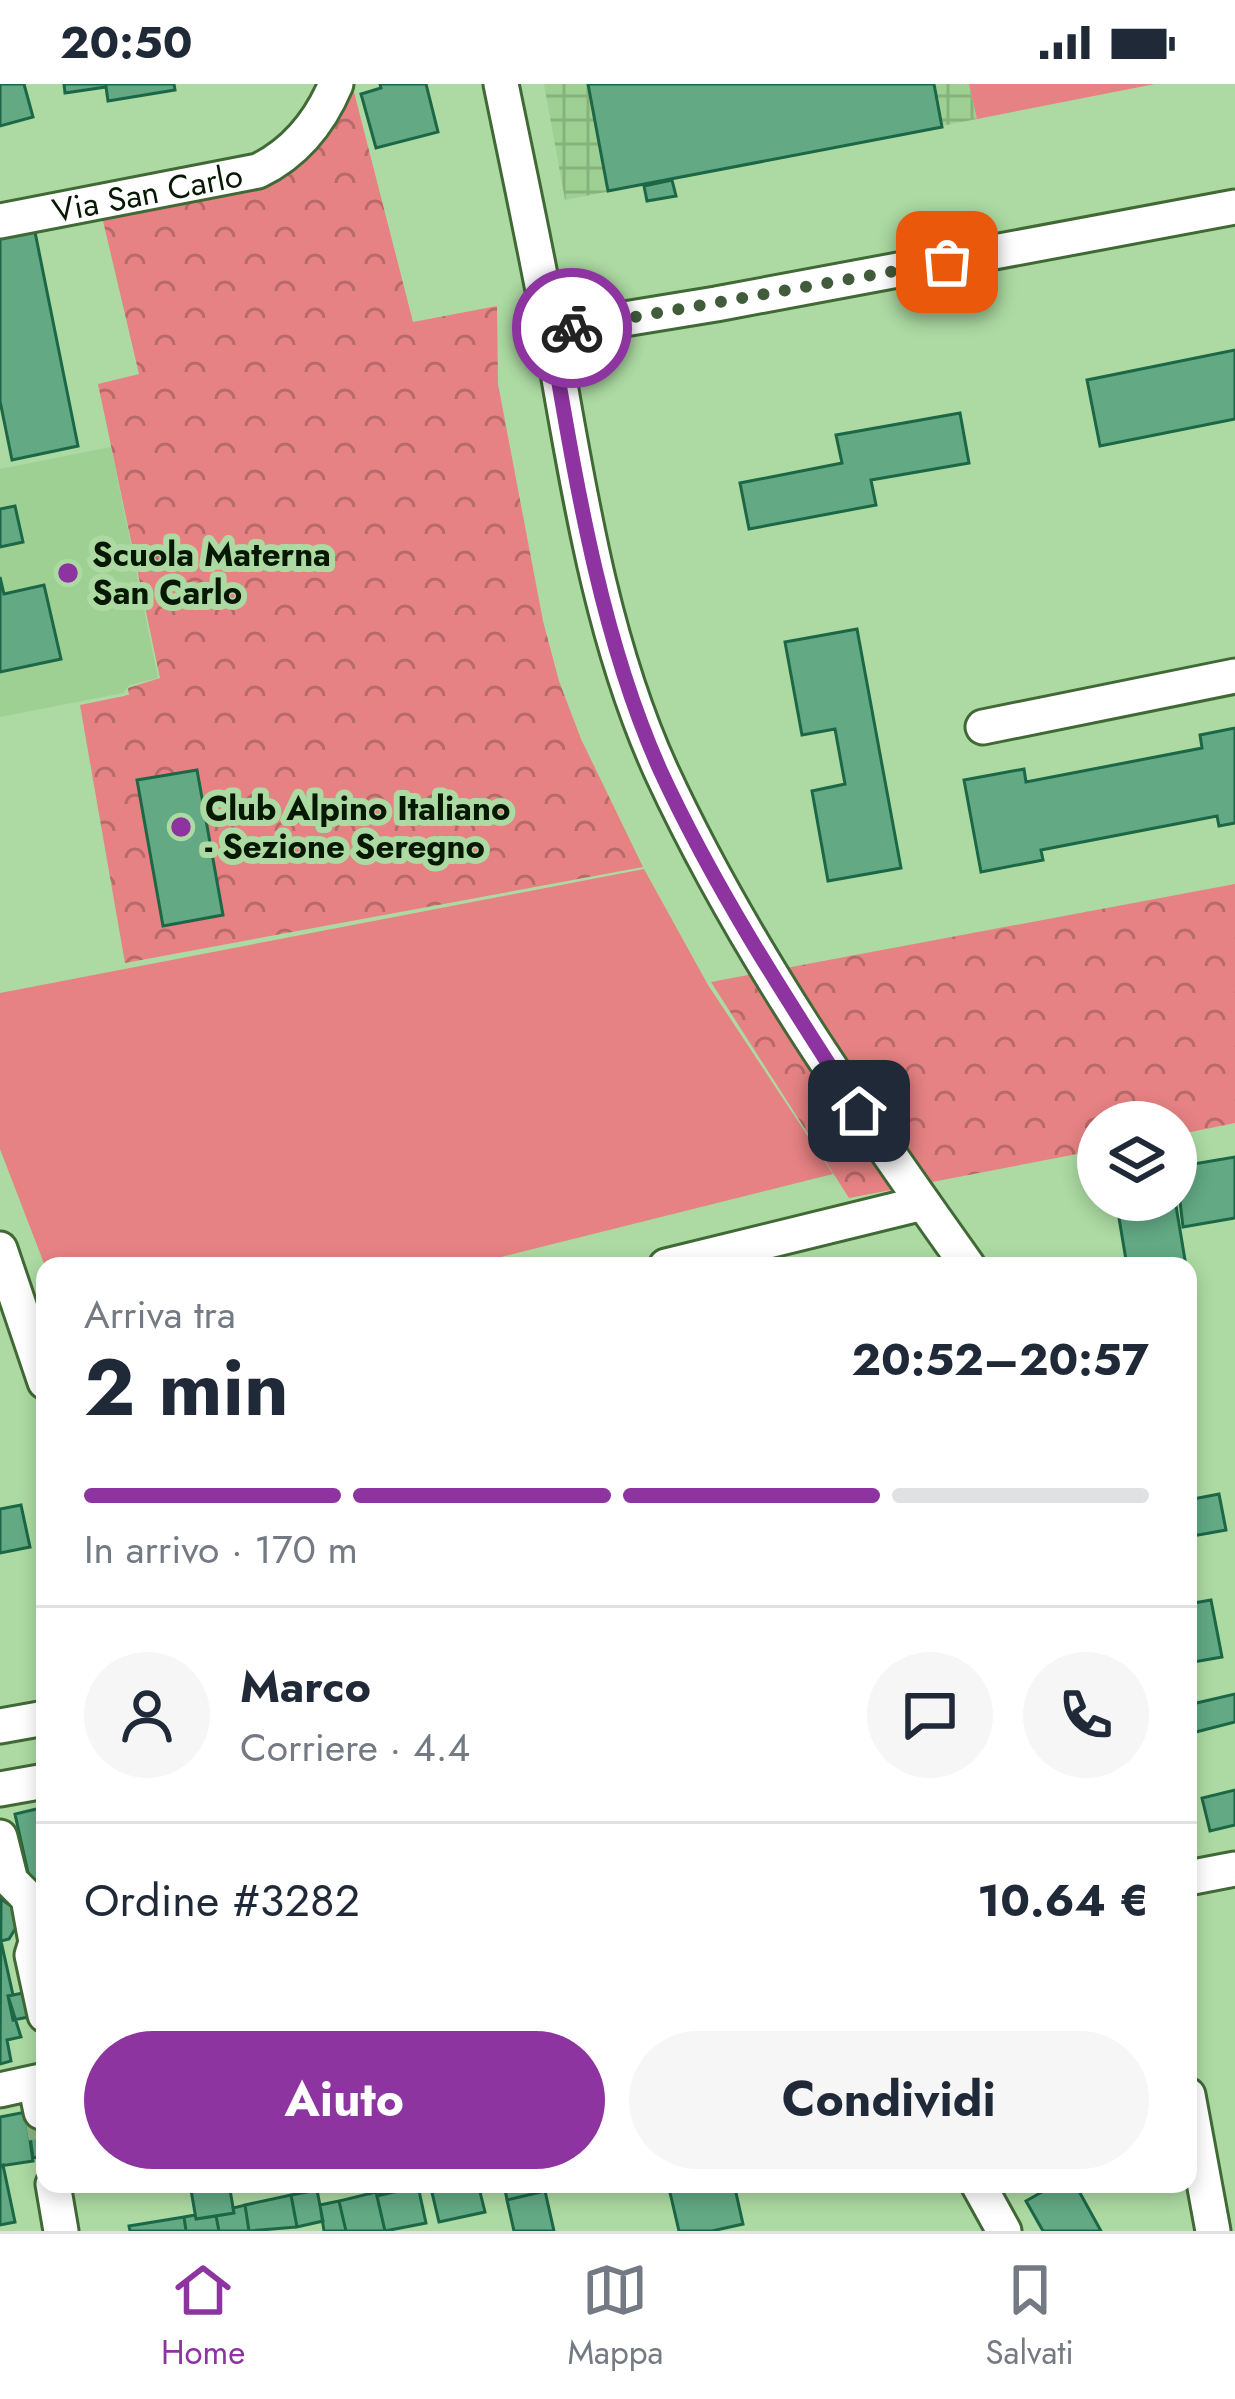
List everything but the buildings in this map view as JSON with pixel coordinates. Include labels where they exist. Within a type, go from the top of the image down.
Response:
[{"type":"street","name":"Via San Carlo","points":[[0,221],[243,175],[278,162],[317,119],[336,84]]},
{"type":"street","points":[[501,84],[576,471],[613,634],[660,770],[744,931],[962,1257]]},
{"type":"street","points":[[550,331],[1235,207]]},
{"type":"street","points":[[982,727],[1235,676]]},
{"type":"street","points":[[748,1256],[923,1203]]},
{"type":"street","points":[[0,1249],[36,1355]]},
{"type":"street","points":[[0,1355],[34,1349]]},
{"type":"street","points":[[0,1726],[36,1720]]},
{"type":"street","points":[[0,1789],[36,1782]]},
{"type":"street","points":[[0,1837],[11,1881],[28,1898],[36,1973]]},
{"type":"street","points":[[1197,1876],[1235,1869]]},
{"type":"street","points":[[0,2090],[36,2092]]},
{"type":"street","points":[[1197,2143],[1214,2231]]},
{"type":"street","points":[[55,2193],[62,2231]]},
{"type":"street","points":[[983,2193],[1004,2231]]},
{"type":"shaded area","points":[[544,84],[969,84],[977,119],[565,200]]},
{"type":"shaded area","name":"Scuola Materna San Carlo","points":[[111,447],[158,678],[129,685],[123,693],[0,717],[0,469]]},
{"type":"green space","points":[[345,84],[352,84],[413,322],[497,306],[498,384],[543,621],[581,739],[643,867],[125,963],[80,705],[129,695],[128,688],[160,678],[98,384],[139,374],[100,208],[275,177]]},
{"type":"green space","points":[[969,84],[1155,84],[977,119]]},
{"type":"green space","points":[[644,869],[708,985],[833,1174],[501,1257],[42,1257],[0,1149],[0,993]]},
{"type":"green space","points":[[1235,884],[1235,1123],[1197,1131],[1197,1101],[1077,1101],[1077,1154],[849,1198],[711,982]]},
{"type":"way so far","points":[[572,328],[947,262]]},
{"type":"place","name":"Scuola Materna San Carlo","points":[[68,573]]},
{"type":"place","name":"Club Alpino Italiano - Sezione Seregno","points":[[181,827]]},
{"type":"route","points":[[572,328],[550,331],[576,471],[613,634],[660,770],[744,931],[859,1111]]}]
